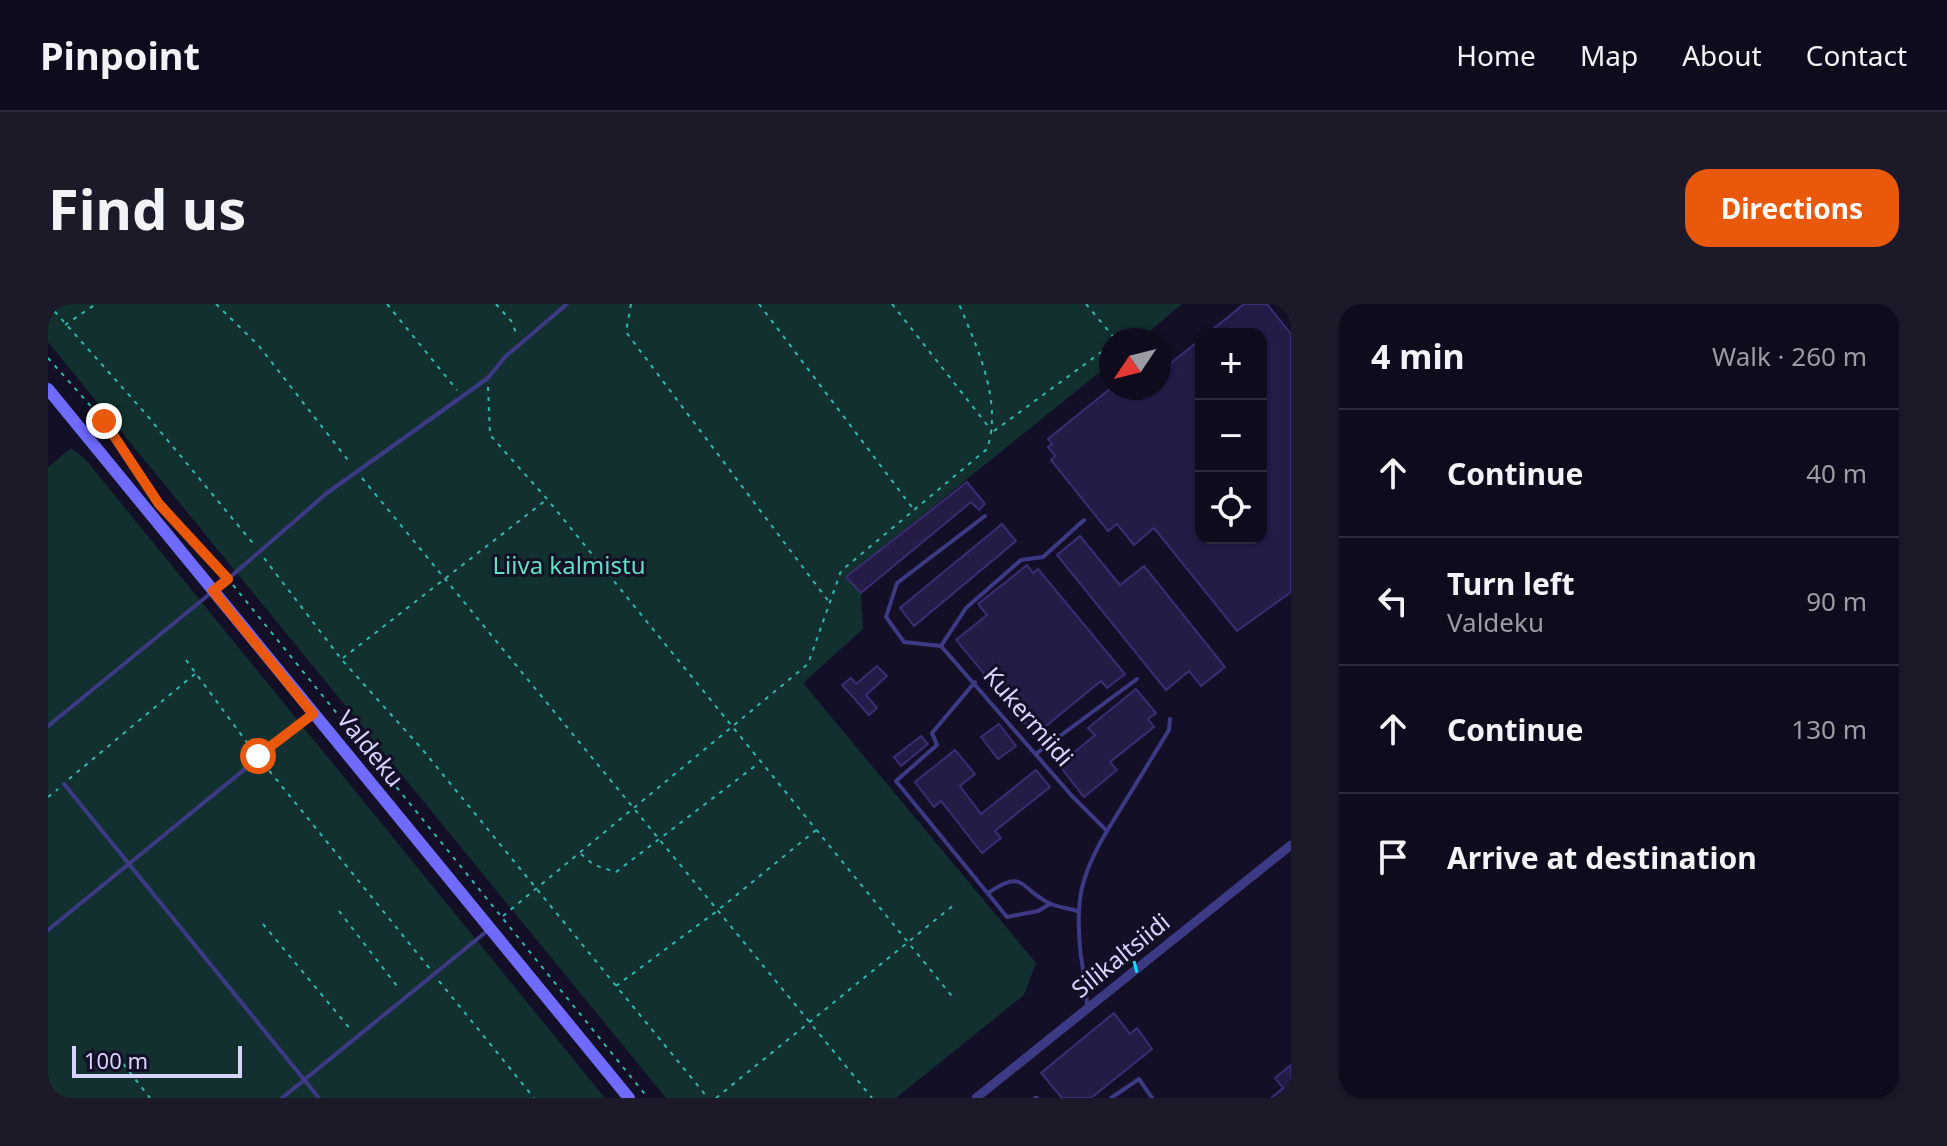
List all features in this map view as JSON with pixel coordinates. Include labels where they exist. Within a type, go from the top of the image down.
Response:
[{"type":"street","name":"Valdeku","points":[[48,389],[629,1098]]},
{"type":"street","name":"Silikaltsiidi","points":[[976,1098],[1291,845]]},
{"type":"lane","points":[[48,726],[357,471],[488,378],[519,344],[567,304]]},
{"type":"lane","points":[[985,516],[897,583],[886,617],[904,642],[941,646],[966,608],[1021,560],[1043,557],[1084,520]]},
{"type":"lane","name":"Kukermiidi","points":[[941,646],[1072,796],[1107,831]]},
{"type":"lane","points":[[1037,753],[1137,679]]},
{"type":"lane","points":[[975,682],[932,733],[937,745],[896,781],[1007,917],[1038,911],[1050,904]]},
{"type":"lane","points":[[48,930],[313,714]]},
{"type":"lane","points":[[1086,1010],[1078,912],[1086,865],[1169,730],[1170,719]]},
{"type":"lane","points":[[64,784],[319,1098]]},
{"type":"lane","points":[[988,893],[1010,880],[1022,881],[1050,904],[1078,912]]},
{"type":"lane","points":[[282,1098],[489,929]]},
{"type":"lane","points":[[1111,1098],[1139,1079],[1152,1098]]},
{"type":"path","points":[[48,304],[145,413],[258,550],[342,660],[422,749],[708,1098]]},
{"type":"path","points":[[65,325],[96,304]]},
{"type":"path","points":[[216,304],[259,346],[443,579],[872,1098]]},
{"type":"path","points":[[387,304],[461,396]]},
{"type":"path","points":[[496,304],[512,322],[519,344]]},
{"type":"path","points":[[631,304],[626,332],[830,603]]},
{"type":"path","points":[[759,304],[914,510]]},
{"type":"path","points":[[892,304],[993,431]]},
{"type":"path","points":[[502,917],[808,664],[841,571],[987,449],[993,431],[987,381],[959,304]]},
{"type":"path","points":[[1086,304],[1106,328]]},
{"type":"path","points":[[993,431],[1099,354]]},
{"type":"path","points":[[48,358],[104,421],[159,504],[228,579],[648,1098]]},
{"type":"path","points":[[488,378],[490,435],[547,499],[759,763],[912,943],[955,1000]]},
{"type":"path","points":[[342,660],[547,499]]},
{"type":"path","points":[[186,660],[226,719],[534,1098]]},
{"type":"path","points":[[48,797],[196,672]]},
{"type":"path","points":[[580,853],[594,865],[616,872],[759,763]]},
{"type":"path","points":[[615,987],[717,911],[817,829]]},
{"type":"path","points":[[716,1098],[912,943],[955,904]]},
{"type":"path","points":[[339,911],[406,997]]},
{"type":"path","points":[[263,924],[356,1037]]},
{"type":"path","points":[[117,1056],[150,1098]]},
{"type":"green space","name":"Liiva kalmistu","points":[[48,304],[1182,304],[1153,328],[1099,328],[1099,373],[847,576],[861,593],[863,629],[803,683],[1036,963],[1024,995],[896,1098],[666,1098],[48,342]]},
{"type":"green space","points":[[71,448],[86,460],[605,1098],[48,1098],[48,467]]},
{"type":"building","points":[[1244,304],[1267,304],[1291,334],[1291,592],[1237,631],[1154,528],[1134,545],[1117,524],[1108,531],[1051,460],[1055,456],[1048,447],[1052,444],[1048,439],[1099,398],[1171,400],[1171,363],[1195,344],[1195,544],[1267,544],[1267,328],[1214,328]]},
{"type":"building","points":[[967,482],[985,504],[979,510],[971,502],[861,593],[846,577]]},
{"type":"building","points":[[1002,524],[1016,541],[914,626],[900,608]]},
{"type":"building","points":[[1080,536],[1120,585],[1144,566],[1225,667],[1201,686],[1189,671],[1166,690],[1057,555]]},
{"type":"building","points":[[1027,565],[1033,573],[1038,569],[1125,674],[1107,688],[1101,681],[1035,735],[956,640],[987,615],[978,604]]},
{"type":"building","points":[[877,666],[887,676],[866,695],[877,708],[869,715],[842,685],[851,678],[856,684]]},
{"type":"building","points":[[1136,689],[1156,713],[1148,719],[1154,727],[1110,762],[1117,770],[1084,797],[1059,765],[1095,735],[1088,728]]},
{"type":"building","points":[[999,724],[1016,746],[998,759],[981,737]]},
{"type":"building","points":[[921,736],[928,744],[901,766],[894,757]]},
{"type":"building","points":[[955,750],[975,774],[960,786],[981,814],[1036,770],[1050,787],[995,831],[1001,838],[982,853],[941,801],[934,807],[915,782]]},
{"type":"building","points":[[1114,1013],[1130,1034],[1137,1028],[1152,1049],[1091,1098],[1062,1098],[1041,1073]]},
{"type":"building","points":[[1291,1065],[1291,1098],[1271,1098],[1283,1088],[1275,1078]]},
{"type":"railway","points":[[1134,961],[1138,977]]},
{"type":"route","points":[[104,421],[159,504],[228,579],[213,591],[313,714],[258,756]]}]
